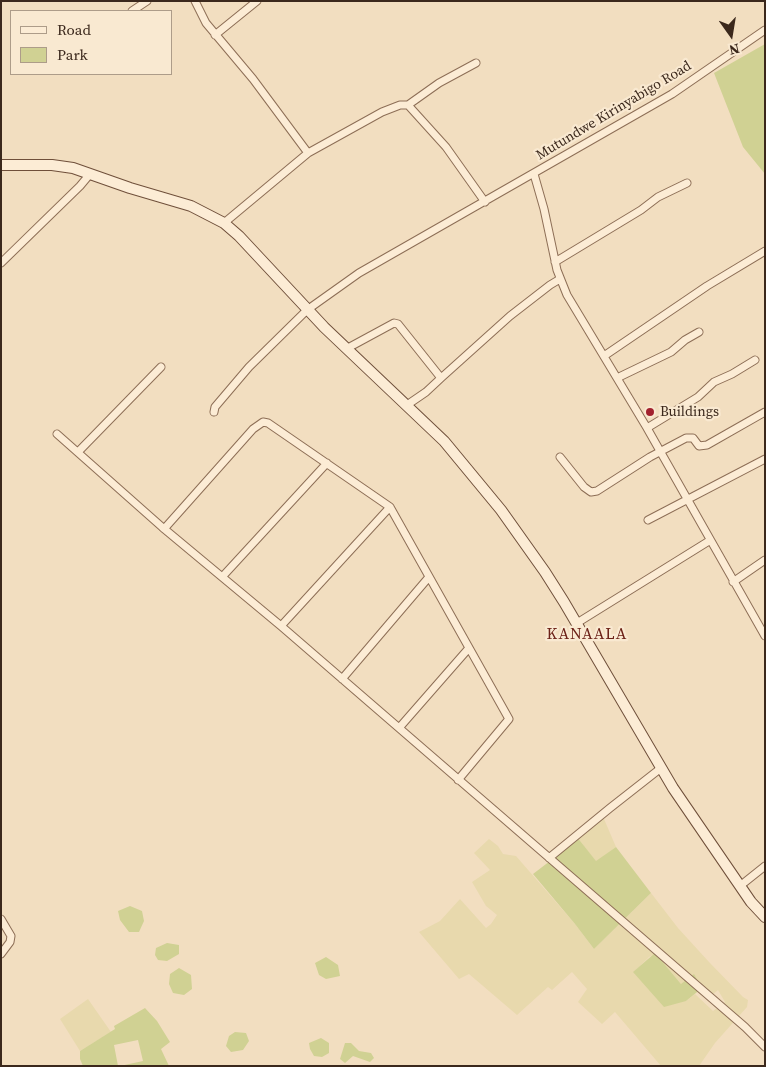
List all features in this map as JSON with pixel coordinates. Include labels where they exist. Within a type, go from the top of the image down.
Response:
[{"type":"street","points":[[134,10],[147,1]]},
{"type":"street","points":[[195,1],[206,23],[253,79],[308,153]]},
{"type":"street","points":[[216,35],[257,1]]},
{"type":"street","name":"Mutundwe Kirinyabigo Road","points":[[765,30],[672,94],[534,174],[560,279],[582,321],[647,428],[686,500],[765,636]]},
{"type":"street","points":[[224,223],[308,153],[382,112],[400,105],[408,105],[439,83],[476,63]]},
{"type":"street","points":[[408,105],[446,146],[485,202]]},
{"type":"street","points":[[1,166],[61,165],[191,206],[224,223],[239,236],[346,350],[444,441],[501,510],[545,572],[577,623],[661,768],[740,886],[765,917]]},
{"type":"street","points":[[1,263],[90,174]]},
{"type":"street","points":[[214,412],[215,407],[250,367],[307,310],[360,273],[534,174]]},
{"type":"street","points":[[555,262],[634,215],[658,197],[687,183]]},
{"type":"street","points":[[604,356],[707,286],[765,251]]},
{"type":"street","points":[[407,405],[426,392],[510,316],[560,279]]},
{"type":"street","points":[[346,350],[396,322],[442,378]]},
{"type":"street","points":[[617,378],[671,352],[685,340],[699,332]]},
{"type":"street","points":[[647,428],[698,397],[714,382],[755,360]]},
{"type":"street","points":[[78,452],[162,367]]},
{"type":"street","points":[[560,457],[584,487],[591,492],[597,491],[659,452],[686,438],[693,438],[699,446],[706,445],[765,412]]},
{"type":"street","points":[[164,529],[260,424],[268,423],[390,507],[508,719],[458,780]]},
{"type":"street","points":[[57,434],[164,529],[281,626],[745,1027],[765,1047]]},
{"type":"street","points":[[648,520],[765,460]]},
{"type":"street","points":[[222,576],[327,463]]},
{"type":"street","points":[[281,626],[390,507]]},
{"type":"street","points":[[577,623],[710,541]]},
{"type":"street","points":[[733,582],[765,560]]},
{"type":"street","points":[[342,679],[429,578]]},
{"type":"street","points":[[399,728],[469,648]]},
{"type":"street","points":[[549,858],[661,768]]},
{"type":"street","points":[[740,886],[765,866]]},
{"type":"street","points":[[1,919],[11,936],[10,942],[1,954]]},
{"type":"shaded area","points":[[601,817],[604,819],[616,847],[596,862],[577,837]]},
{"type":"shaded area","points":[[489,839],[498,846],[503,854],[516,856],[575,924],[594,949],[651,893],[678,928],[748,1000],[747,1007],[715,1043],[699,1066],[661,1066],[615,1012],[602,1024],[578,1002],[587,989],[572,972],[552,990],[548,987],[517,1015],[469,974],[459,979],[419,932],[440,921],[460,899],[486,928],[491,924],[497,915],[486,906],[472,882],[490,870],[474,853]],"holes":[[[655,954],[681,984],[702,988],[711,996],[718,990],[725,1002],[713,1011],[695,994],[686,1001],[634,972],[649,957]]]},
{"type":"shaded area","points":[[88,999],[111,1032],[80,1051],[60,1019]]},
{"type":"green space","points":[[765,44],[765,174],[743,147],[714,73]]},
{"type":"green space","points":[[577,837],[596,861],[616,847],[651,893],[594,949],[533,874]]},
{"type":"green space","points":[[130,906],[142,911],[144,921],[139,932],[129,932],[120,920],[118,911]]},
{"type":"green space","points":[[167,943],[179,945],[179,954],[167,961],[158,960],[155,955],[156,948]]},
{"type":"green space","points":[[655,953],[681,984],[694,974],[702,988],[686,1001],[664,1007],[633,972]]},
{"type":"green space","points":[[326,957],[338,965],[340,976],[326,979],[319,975],[315,963]]},
{"type":"green space","points":[[179,968],[191,975],[192,989],[184,995],[173,993],[169,984],[170,974]]},
{"type":"green space","points":[[145,1008],[157,1021],[170,1042],[161,1049],[169,1066],[120,1066],[143,1061],[138,1040],[114,1045],[118,1066],[83,1066],[80,1059],[80,1051],[115,1029],[114,1026]]},
{"type":"green space","points":[[235,1032],[246,1033],[249,1041],[243,1050],[231,1052],[226,1046],[229,1036]]},
{"type":"green space","points":[[321,1038],[329,1043],[329,1053],[322,1057],[314,1056],[309,1043]]},
{"type":"green space","points":[[345,1043],[351,1043],[359,1051],[371,1053],[374,1058],[370,1062],[353,1056],[345,1063],[340,1059]]},
{"type":"place","name":"Buildings","points":[[650,412]]},
{"type":"district","name":"KANAALA","points":[[587,635]]}]
